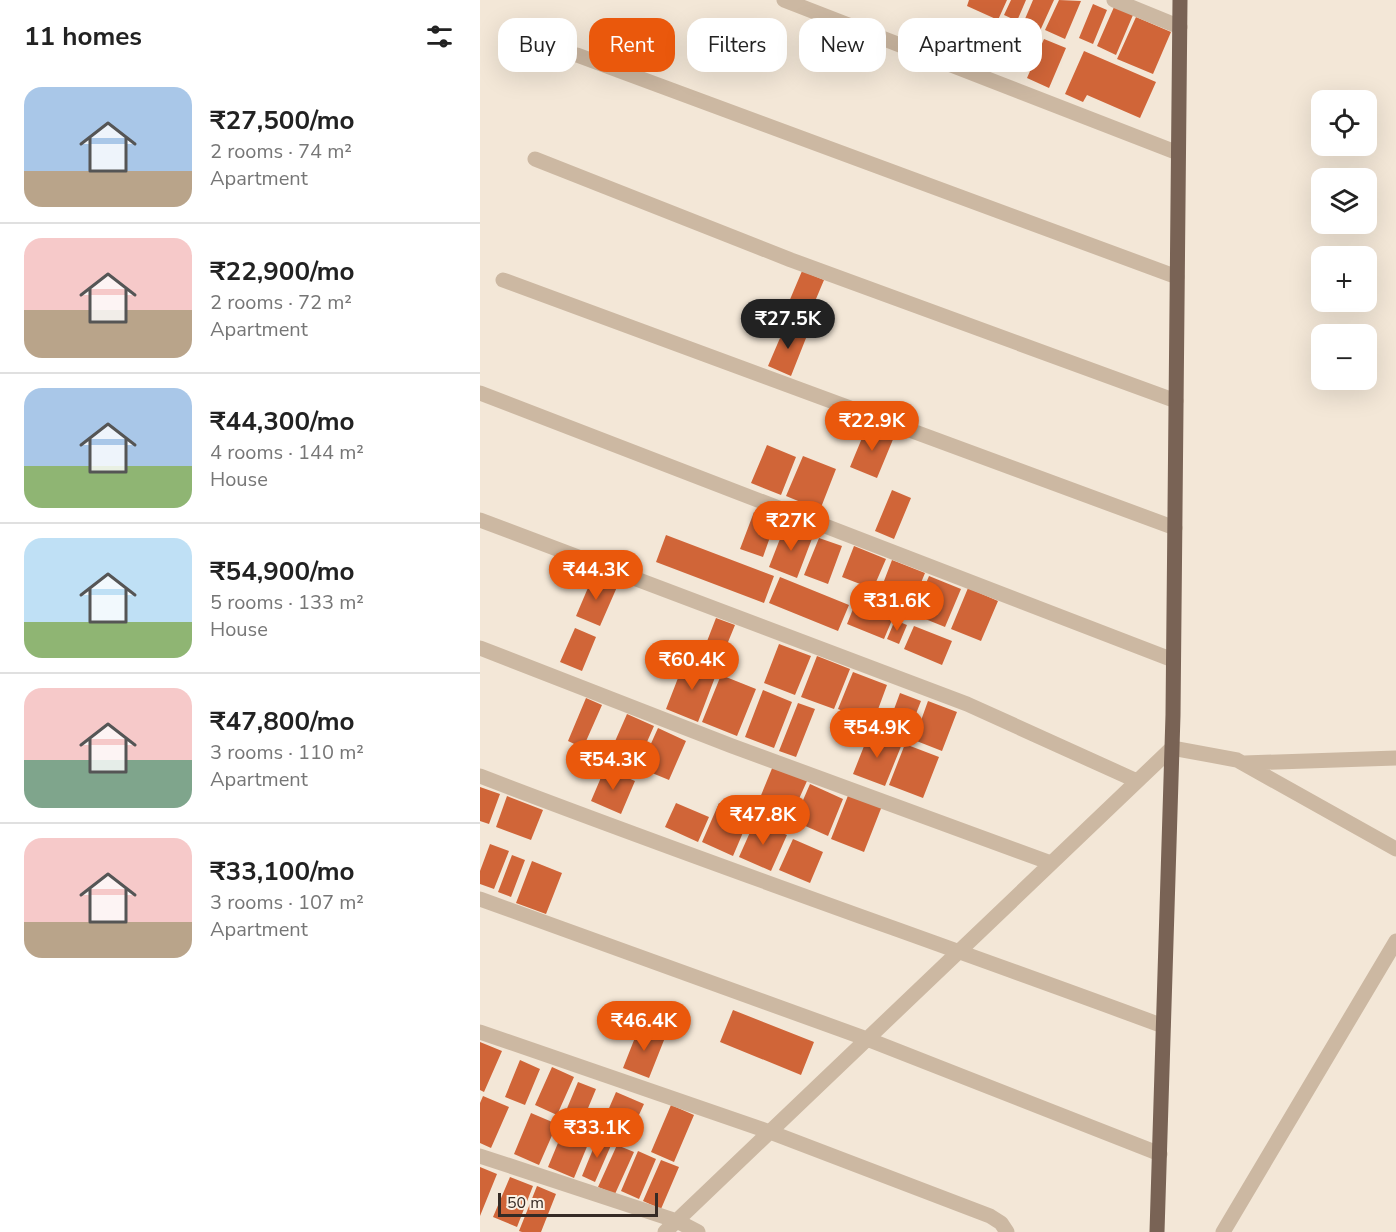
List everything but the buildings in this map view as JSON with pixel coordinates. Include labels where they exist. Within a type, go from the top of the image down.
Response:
[{"type":"main road","points":[[1157,1232],[1172,748],[1180,0]]},
{"type":"street","points":[[784,0],[1179,153]]},
{"type":"street","points":[[1114,0],[1180,27]]},
{"type":"street","points":[[577,55],[1178,277]]},
{"type":"street","points":[[535,159],[791,260],[1176,401]]},
{"type":"street","points":[[503,280],[1174,528]]},
{"type":"street","points":[[480,393],[1173,660]]},
{"type":"street","points":[[480,519],[967,704],[1137,781]]},
{"type":"street","points":[[480,648],[732,746],[1051,863]]},
{"type":"street","points":[[665,1232],[1172,748],[1244,763],[1396,758]]},
{"type":"street","points":[[1244,763],[1396,849]]},
{"type":"street","points":[[480,776],[652,842],[960,950],[1163,1026]]},
{"type":"street","points":[[480,899],[867,1039],[1160,1154]]},
{"type":"street","points":[[1223,1232],[1396,941]]},
{"type":"street","points":[[480,1032],[770,1132],[990,1216],[1001,1223],[1006,1232]]},
{"type":"street","points":[[480,1156],[677,1221],[698,1232]]}]
